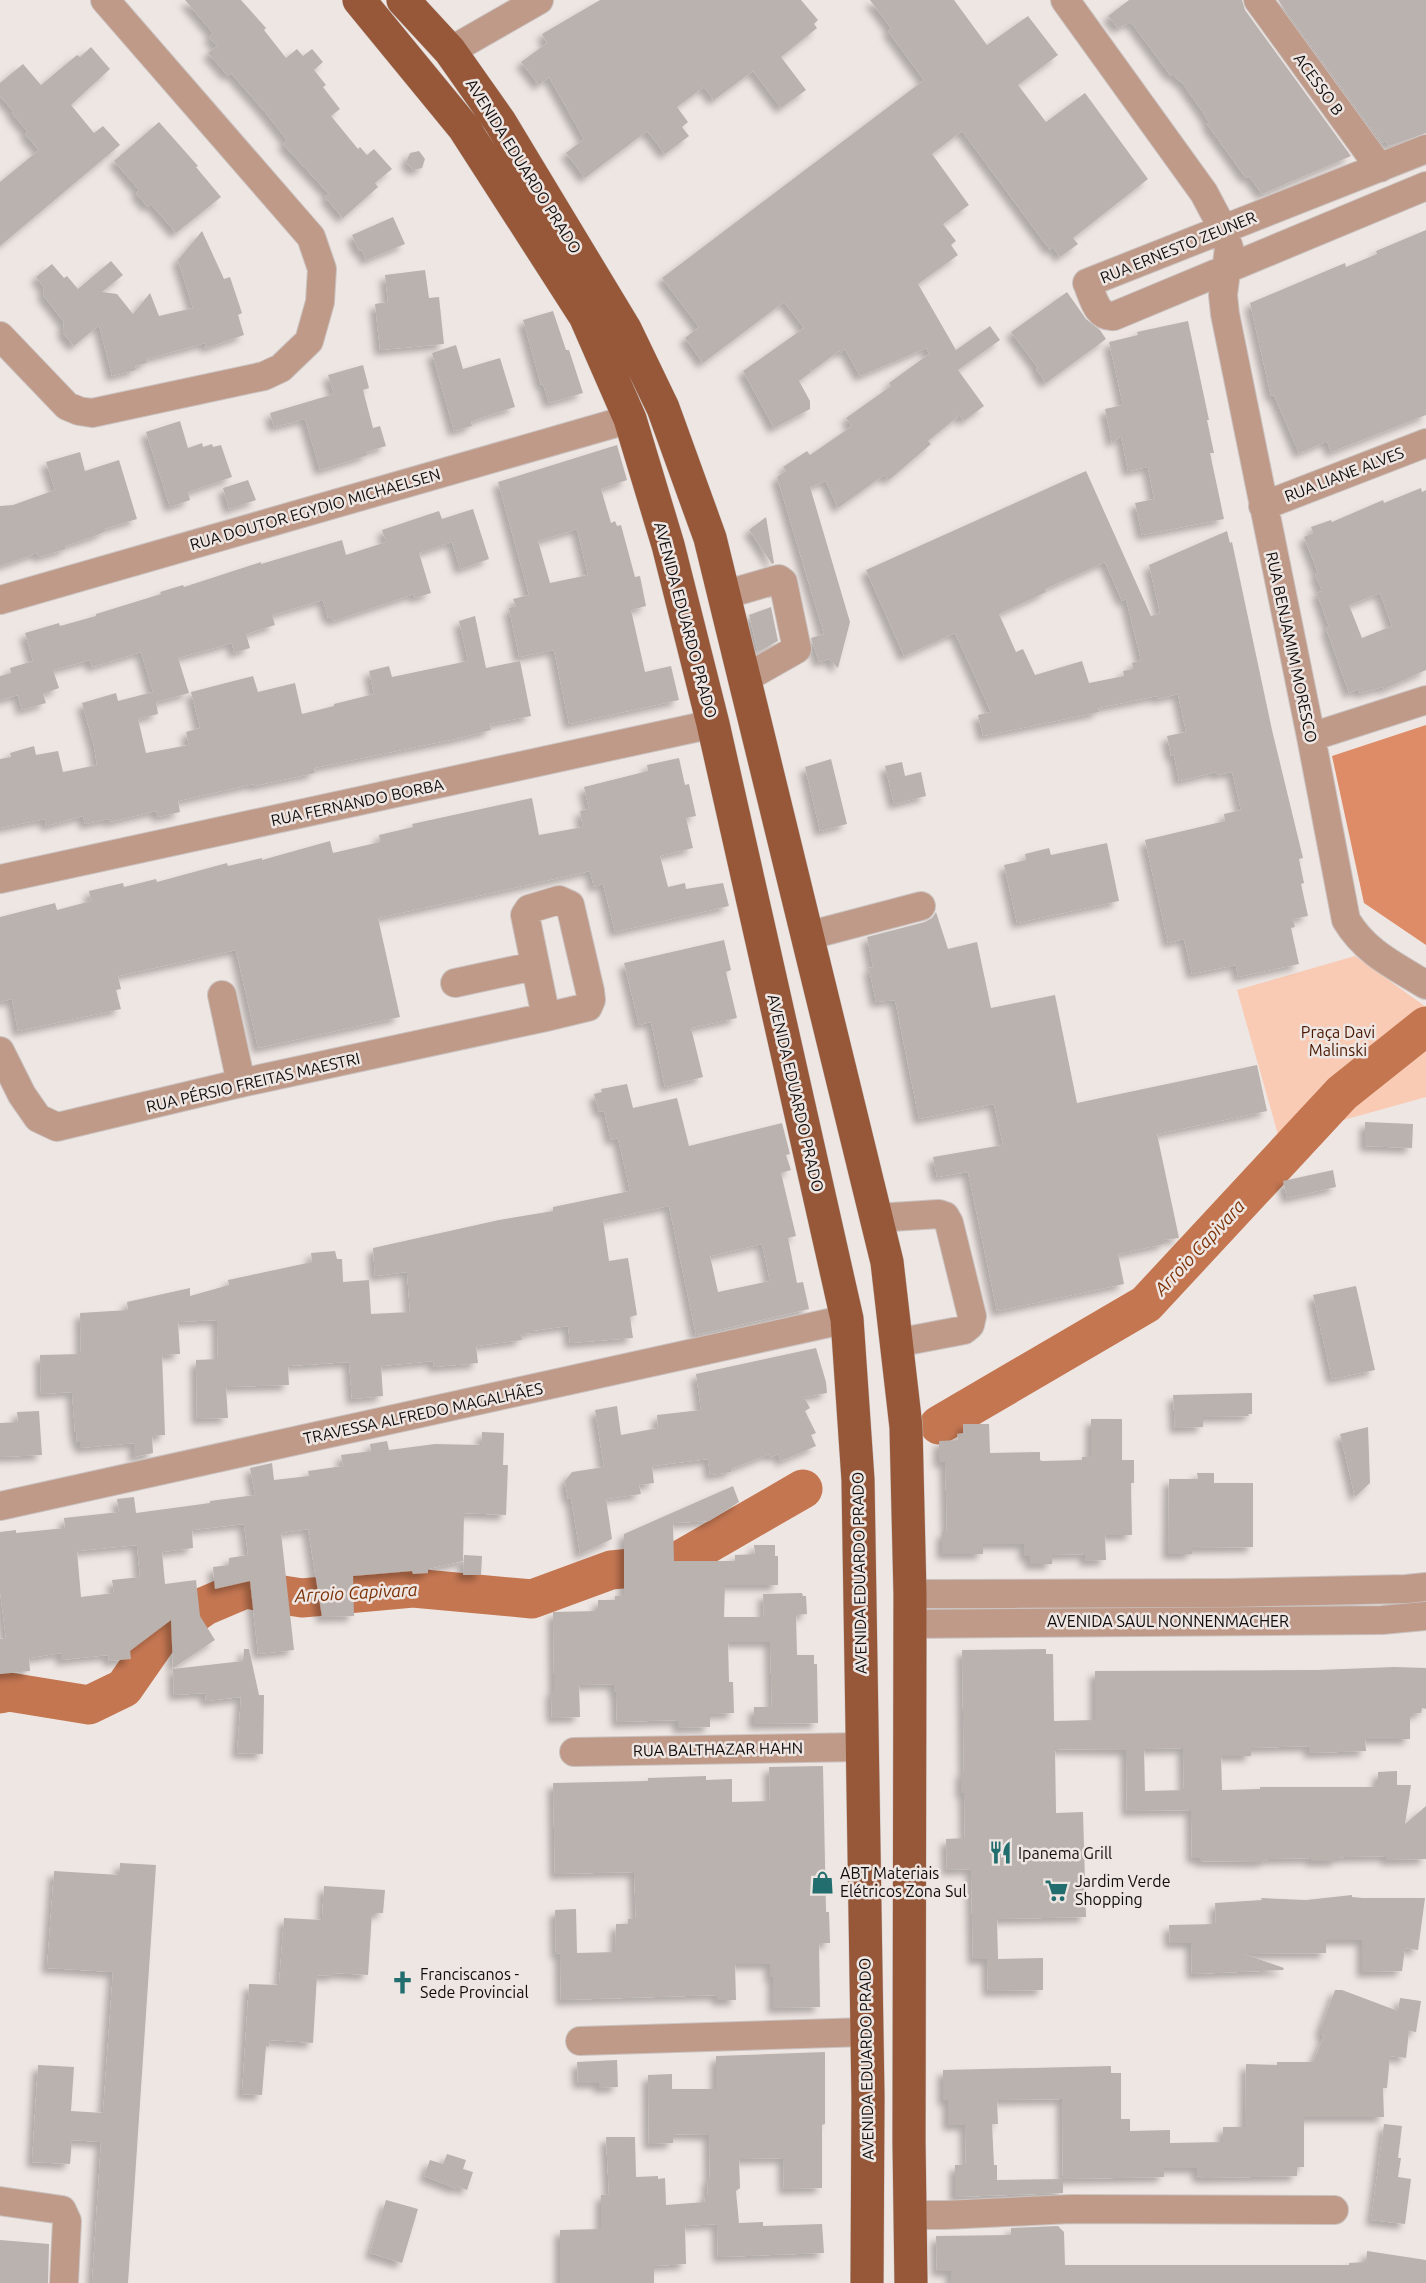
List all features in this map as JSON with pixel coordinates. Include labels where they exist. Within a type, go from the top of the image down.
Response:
[{"type":"main road","name":"AVENIDA EDUARDO PRADO","points":[[359,0],[464,128],[585,316],[630,419],[668,545],[713,724],[847,1319],[858,1480],[868,2097],[867,2283]]},
{"type":"main road","points":[[359,0],[411,36],[450,51]]},
{"type":"main road","name":"AVENIDA EDUARDO PRADO","points":[[403,0],[450,51],[500,122],[625,329],[663,408],[710,538],[887,1262],[906,1427],[910,1609],[911,2283]]},
{"type":"main road","points":[[419,73],[450,51]]},
{"type":"main road","points":[[860,1656],[870,1629],[892,1603],[910,1609]]},
{"type":"main road","points":[[868,2097],[875,2124],[881,2131],[909,2141]]},
{"type":"street","points":[[0,336],[67,405],[79,411],[92,413],[264,376],[281,368],[309,341],[320,302],[322,269],[311,237],[105,0]]},
{"type":"street","points":[[450,51],[539,0]]},
{"type":"street","points":[[1065,0],[1204,193],[1224,229]]},
{"type":"street","name":"ACESSO B","points":[[1258,0],[1380,168]]},
{"type":"street","name":"RUA ERNESTO ZEUNER","points":[[1426,149],[1087,283],[1098,309],[1108,317],[1226,271],[1426,186]]},
{"type":"street","name":"RUA BENJAMIM MORESCO","points":[[1224,229],[1229,248],[1224,295],[1225,314],[1346,920],[1368,949],[1426,985]]},
{"type":"street","name":"RUA DOUTOR EGYDIO MICHAELSEN","points":[[0,600],[630,419]]},
{"type":"street","name":"RUA LIANE ALVES","points":[[1263,506],[1426,443]]},
{"type":"street","points":[[724,595],[779,579],[783,582],[797,649],[744,679]]},
{"type":"street","points":[[1311,737],[1426,700]]},
{"type":"street","name":"RUA FERNANDO BORBA","points":[[0,879],[713,724]]},
{"type":"street","name":"RUA PÉRSIO FREITAS MAESTRI","points":[[0,1051],[22,1095],[38,1118],[57,1127],[241,1083],[546,1017],[588,1007],[591,1000],[570,905],[559,900],[529,909],[525,915],[546,1017]]},
{"type":"street","points":[[807,936],[921,906]]},
{"type":"street","points":[[455,983],[534,966]]},
{"type":"street","points":[[222,994],[241,1083]]},
{"type":"street","points":[[876,1218],[896,1215],[939,1214],[945,1216],[949,1222],[972,1316],[970,1325],[964,1330],[896,1343]]},
{"type":"street","name":"TRAVESSA ALFREDO MAGALHÃES","points":[[0,1506],[847,1319]]},
{"type":"street","name":"AVENIDA SAUL NONNENMACHER","points":[[910,1609],[1089,1593],[1394,1590],[1426,1587]]},
{"type":"street","points":[[1089,1593],[1089,1622]]},
{"type":"street","points":[[1143,1621],[1144,1593]]},
{"type":"street","name":"AVENIDA SAUL NONNENMACHER","points":[[910,1609],[1089,1622],[1382,1620],[1426,1616]]},
{"type":"street","name":"RUA BALTHAZAR HAHN","points":[[574,1752],[862,1747]]},
{"type":"street","points":[[579,2041],[866,2032]]},
{"type":"street","points":[[0,2201],[62,2210],[67,2221],[64,2283]]},
{"type":"street","points":[[910,2215],[1071,2210],[1334,2210]]},
{"type":"green space","name":"Praça Davi Malinski","points":[[1355,956],[1426,1007],[1426,1097],[1279,1138],[1237,990]]},
{"type":"shaded area","points":[[1426,725],[1426,945],[1364,903],[1332,756]]},
{"type":"building","points":[[185,0],[241,0],[266,28],[264,30],[286,58],[297,49],[303,56],[312,49],[323,62],[314,70],[326,85],[323,87],[340,109],[331,116],[358,149],[360,147],[367,155],[374,149],[392,169],[375,183],[378,187],[343,218],[325,197],[329,194],[283,144],[287,140],[265,112],[231,73],[228,76],[208,53],[217,46],[209,37],[213,33]]},
{"type":"building","points":[[600,0],[801,0],[818,20],[814,24],[817,28],[781,57],[806,90],[781,108],[753,71],[714,100],[704,87],[677,107],[688,122],[682,127],[689,136],[665,154],[647,131],[585,178],[566,153],[584,139],[549,77],[539,85],[521,62],[547,43],[542,34]]},
{"type":"building","points":[[870,0],[954,0],[987,45],[1028,16],[1058,55],[1018,85],[1046,122],[1085,93],[1148,179],[1073,238],[1078,244],[1060,257],[1053,247],[1050,250],[962,131],[932,154],[969,205],[943,224],[956,241],[951,245],[958,255],[918,284],[956,350],[990,326],[1000,340],[958,370],[984,406],[964,421],[960,415],[928,441],[931,444],[889,480],[884,475],[838,508],[826,481],[810,487],[850,622],[838,668],[829,659],[819,662],[811,638],[824,634],[777,477],[786,471],[783,467],[807,451],[810,455],[852,426],[846,418],[891,386],[889,383],[929,354],[926,348],[860,376],[845,349],[841,353],[839,351],[812,371],[810,368],[810,373],[799,381],[810,401],[810,409],[774,428],[743,371],[804,328],[784,302],[703,363],[685,338],[699,327],[662,278],[924,80],[888,31],[891,28]]},
{"type":"building","points":[[1129,0],[1242,0],[1245,10],[1351,156],[1262,194],[1249,176],[1246,178],[1207,124],[1209,123],[1204,114],[1181,81],[1173,74],[1171,76],[1131,22],[1118,28],[1108,16]]},
{"type":"building","points":[[1278,0],[1426,0],[1426,133],[1389,146],[1386,141],[1382,143]]},
{"type":"building","points":[[91,47],[110,69],[71,105],[94,133],[103,126],[120,145],[0,246],[0,182],[39,150],[25,134],[28,132],[12,113],[14,112],[0,96],[0,83],[23,64],[41,85],[77,55],[80,57]]},
{"type":"building","points":[[159,122],[198,166],[196,167],[221,197],[176,233],[151,204],[148,207],[136,193],[139,190],[114,161]]},
{"type":"building","points":[[419,151],[425,159],[422,168],[413,170],[406,162],[410,153]]},
{"type":"building","points":[[393,217],[405,244],[366,260],[352,235]]},
{"type":"building","points":[[1426,230],[1426,415],[1331,452],[1327,441],[1299,453],[1274,395],[1271,396],[1250,303],[1345,263],[1346,267],[1377,254],[1376,251]]},
{"type":"building","points":[[202,231],[224,279],[230,277],[242,313],[238,315],[244,335],[206,348],[205,343],[146,359],[147,363],[135,366],[136,370],[112,376],[99,325],[74,346],[63,333],[64,322],[43,295],[44,287],[36,277],[52,264],[78,289],[111,261],[123,275],[102,292],[117,294],[133,314],[150,293],[159,316],[193,308],[178,260]]},
{"type":"building","points":[[425,270],[429,298],[439,297],[444,344],[380,350],[375,304],[388,302],[385,275]]},
{"type":"building","points":[[1067,292],[1086,319],[1100,330],[1106,339],[1046,383],[1036,369],[1038,368],[1011,332]]},
{"type":"building","points":[[553,311],[583,393],[549,403],[543,384],[541,385],[523,320]]},
{"type":"building","points":[[1188,321],[1209,420],[1207,420],[1214,453],[1210,453],[1224,519],[1142,535],[1135,503],[1154,499],[1148,467],[1128,471],[1121,436],[1112,443],[1105,409],[1123,405],[1109,342],[1138,335],[1137,332]]},
{"type":"building","points":[[456,345],[463,369],[500,358],[515,407],[483,417],[471,422],[472,426],[454,431],[432,353]]},
{"type":"building","points":[[363,365],[369,388],[363,390],[373,428],[380,426],[386,446],[366,452],[368,455],[320,470],[305,419],[274,427],[270,413],[334,394],[328,375]]},
{"type":"building","points":[[180,421],[188,448],[202,443],[203,447],[212,444],[213,447],[221,445],[232,477],[188,492],[190,500],[170,507],[146,432]]},
{"type":"building","points":[[617,445],[627,480],[601,489],[611,523],[615,521],[617,526],[621,525],[635,577],[640,576],[646,606],[631,610],[645,672],[671,666],[679,700],[569,724],[554,650],[519,657],[509,608],[516,606],[513,599],[529,595],[498,482]],"holes":[[[577,529],[588,575],[550,583],[538,541]]]},
{"type":"building","points":[[80,452],[85,471],[119,460],[137,519],[104,529],[104,532],[65,546],[66,549],[39,557],[37,553],[0,566],[0,506],[13,505],[55,490],[46,462]]},
{"type":"building","points":[[1086,471],[1151,616],[1160,613],[1149,565],[1227,531],[1230,543],[1232,542],[1272,730],[1303,858],[1299,859],[1304,883],[1301,884],[1308,916],[1293,919],[1295,927],[1291,928],[1299,964],[1238,977],[1236,965],[1192,974],[1184,939],[1168,943],[1145,840],[1225,821],[1224,814],[1241,810],[1232,772],[1216,775],[1216,772],[1179,781],[1174,755],[1171,756],[1167,736],[1186,732],[1178,694],[1098,708],[1099,712],[983,736],[978,715],[991,712],[955,633],[904,656],[866,570]],"holes":[[[1105,562],[1122,601],[1126,599],[1141,660],[1132,663],[1133,669],[1123,671],[1124,676],[1089,683],[1082,661],[1035,675],[1023,649],[1016,652],[999,614],[1046,592],[1045,589]]]},
{"type":"building","points":[[248,480],[256,500],[229,509],[223,488]]},
{"type":"building","points":[[1421,488],[1422,492],[1426,490],[1426,670],[1384,689],[1383,687],[1360,693],[1358,689],[1349,693],[1326,628],[1329,627],[1317,593],[1322,591],[1315,574],[1318,573],[1304,537],[1313,533],[1311,527],[1331,520],[1332,522],[1383,500],[1384,503]],"holes":[[[1380,593],[1392,626],[1362,638],[1349,605]]]},
{"type":"building","points":[[473,509],[489,559],[460,569],[452,542],[419,553],[431,593],[415,598],[414,594],[333,621],[331,617],[328,618],[323,600],[272,615],[275,625],[246,634],[250,648],[234,653],[232,643],[178,658],[189,693],[156,702],[158,714],[138,719],[146,753],[189,745],[186,732],[200,728],[191,692],[253,676],[258,692],[295,683],[302,714],[334,706],[334,704],[374,694],[369,671],[389,666],[392,677],[468,661],[459,621],[475,616],[486,668],[520,661],[531,716],[490,724],[491,730],[455,739],[314,768],[315,773],[178,801],[180,812],[158,817],[156,811],[109,822],[109,819],[85,824],[83,816],[46,826],[45,819],[0,828],[0,759],[11,757],[10,753],[34,746],[36,755],[58,751],[63,772],[97,765],[82,703],[116,693],[118,701],[153,692],[141,652],[92,667],[90,660],[53,670],[59,688],[43,694],[46,703],[22,710],[18,695],[0,700],[0,676],[11,673],[10,668],[33,661],[25,633],[59,623],[60,626],[96,616],[96,614],[161,594],[160,592],[342,540],[346,555],[386,542],[382,530],[439,511],[442,519]]},
{"type":"building","points":[[766,517],[774,563],[772,564],[749,530]]},
{"type":"building","points":[[771,607],[778,641],[758,652],[749,615]]},
{"type":"building","points":[[679,758],[685,785],[689,784],[696,816],[686,818],[693,848],[660,856],[668,887],[685,883],[686,889],[723,883],[729,906],[615,932],[603,884],[594,887],[590,871],[378,918],[400,1017],[258,1048],[236,950],[118,976],[121,989],[116,990],[121,1009],[18,1031],[12,999],[0,1002],[0,917],[55,903],[57,910],[91,901],[89,891],[123,883],[124,887],[156,879],[157,882],[227,863],[228,866],[262,858],[262,860],[330,841],[333,853],[380,842],[379,835],[413,827],[412,824],[532,798],[539,835],[583,827],[580,811],[589,809],[584,787],[648,771],[647,765]]},
{"type":"building","points":[[831,759],[847,824],[820,831],[805,767]]},
{"type":"building","points":[[902,762],[905,776],[921,772],[926,796],[894,804],[885,766]]},
{"type":"building","points":[[1107,843],[1119,901],[1017,923],[1004,865],[1026,860],[1025,854],[1049,848],[1051,855]]},
{"type":"building","points":[[936,912],[948,949],[977,942],[991,1008],[1055,995],[1077,1103],[1257,1065],[1267,1111],[1157,1134],[1179,1238],[1164,1240],[1164,1244],[1118,1254],[1124,1284],[997,1311],[968,1172],[937,1177],[933,1157],[1003,1145],[994,1104],[919,1119],[895,1000],[876,1002],[869,968],[873,967],[867,937],[925,922]]},
{"type":"building","points":[[724,940],[731,970],[726,972],[737,1018],[691,1028],[703,1077],[665,1087],[651,1022],[639,1025],[624,963]]},
{"type":"building","points":[[627,1084],[633,1108],[677,1098],[689,1146],[782,1123],[790,1154],[786,1155],[791,1170],[781,1173],[796,1236],[788,1238],[797,1283],[803,1282],[809,1309],[696,1335],[669,1206],[603,1220],[609,1261],[628,1258],[637,1315],[630,1317],[633,1338],[570,1343],[568,1326],[531,1331],[531,1333],[521,1334],[522,1340],[476,1346],[478,1363],[434,1367],[433,1361],[381,1366],[383,1396],[352,1399],[349,1362],[288,1366],[289,1385],[226,1387],[228,1418],[197,1419],[196,1360],[218,1359],[217,1320],[178,1322],[180,1354],[162,1355],[165,1435],[152,1436],[153,1453],[134,1457],[134,1443],[80,1448],[75,1432],[72,1392],[41,1394],[40,1355],[81,1354],[80,1313],[128,1310],[127,1302],[190,1288],[190,1296],[229,1285],[228,1280],[312,1262],[311,1253],[335,1251],[337,1259],[342,1259],[343,1282],[369,1280],[371,1314],[410,1312],[407,1272],[375,1276],[373,1248],[499,1220],[553,1211],[553,1207],[630,1191],[618,1138],[611,1140],[604,1111],[599,1112],[594,1094],[602,1092],[601,1089]],"holes":[[[762,1244],[770,1281],[718,1292],[710,1256]]]},
{"type":"building","points":[[1365,1122],[1413,1124],[1412,1148],[1365,1146]]},
{"type":"building","points":[[1333,1170],[1336,1187],[1287,1198],[1283,1181]]},
{"type":"building","points":[[1356,1286],[1375,1370],[1332,1379],[1313,1295]]},
{"type":"building","points":[[816,1348],[827,1393],[804,1397],[810,1408],[805,1411],[816,1433],[811,1435],[816,1446],[781,1461],[778,1454],[771,1457],[769,1454],[731,1469],[731,1472],[710,1475],[708,1459],[652,1466],[654,1483],[639,1485],[641,1494],[606,1499],[612,1539],[580,1554],[571,1498],[568,1499],[565,1481],[572,1472],[604,1467],[595,1410],[617,1406],[621,1435],[658,1428],[657,1415],[701,1410],[696,1374]]},
{"type":"building","points":[[1252,1393],[1252,1414],[1248,1414],[1249,1416],[1203,1417],[1203,1427],[1175,1428],[1173,1395]]},
{"type":"building","points":[[39,1411],[42,1455],[0,1457],[0,1423],[18,1422],[17,1412]]},
{"type":"building","points":[[1091,1419],[1122,1419],[1122,1460],[1134,1460],[1134,1483],[1131,1483],[1132,1535],[1105,1535],[1106,1560],[1085,1561],[1085,1554],[1052,1555],[1052,1564],[1030,1564],[1030,1556],[1024,1556],[1024,1544],[983,1544],[983,1554],[942,1554],[942,1532],[947,1532],[946,1491],[945,1462],[939,1462],[939,1441],[958,1440],[957,1434],[963,1433],[963,1424],[989,1424],[990,1453],[1040,1452],[1042,1461],[1082,1460],[1082,1457],[1091,1456]]},
{"type":"building","points":[[1368,1427],[1370,1483],[1355,1497],[1340,1434]]},
{"type":"building","points":[[482,1432],[504,1433],[503,1465],[508,1465],[506,1515],[464,1513],[463,1561],[428,1569],[428,1573],[413,1574],[412,1571],[353,1576],[354,1616],[322,1617],[308,1529],[281,1533],[294,1650],[258,1654],[250,1581],[215,1589],[213,1567],[229,1565],[229,1558],[248,1555],[244,1524],[192,1530],[193,1548],[162,1552],[165,1584],[196,1580],[200,1616],[215,1640],[173,1668],[171,1620],[130,1651],[131,1659],[109,1661],[108,1655],[61,1660],[61,1653],[29,1658],[30,1671],[0,1674],[0,1639],[6,1638],[0,1591],[0,1532],[16,1530],[16,1533],[65,1528],[64,1518],[119,1512],[117,1499],[134,1497],[136,1513],[255,1495],[250,1468],[272,1463],[274,1480],[309,1476],[308,1471],[343,1466],[341,1455],[371,1451],[370,1444],[387,1441],[389,1450],[435,1444],[481,1445]],"holes":[[[137,1545],[140,1577],[112,1580],[114,1593],[81,1597],[77,1551]]]},
{"type":"building","points":[[1197,1473],[1214,1473],[1214,1483],[1253,1483],[1253,1547],[1192,1548],[1192,1554],[1168,1554],[1169,1479],[1198,1479]]},
{"type":"building","points":[[733,1486],[739,1502],[709,1521],[673,1523],[674,1561],[735,1561],[735,1555],[755,1554],[754,1545],[775,1545],[775,1556],[778,1556],[778,1585],[725,1585],[724,1617],[764,1617],[763,1594],[802,1593],[806,1596],[807,1614],[796,1615],[797,1655],[814,1655],[814,1664],[817,1664],[818,1723],[754,1724],[754,1707],[772,1707],[770,1642],[728,1642],[729,1682],[733,1682],[734,1713],[710,1714],[710,1727],[678,1728],[678,1720],[617,1722],[614,1684],[579,1685],[580,1717],[552,1718],[553,1612],[598,1611],[598,1600],[615,1600],[615,1596],[624,1595],[624,1534]]},
{"type":"building","points":[[464,1555],[482,1556],[481,1575],[463,1575]]},
{"type":"building","points":[[244,1649],[249,1649],[259,1695],[264,1695],[263,1754],[237,1753],[241,1697],[206,1701],[205,1693],[174,1695],[173,1669],[243,1661]]},
{"type":"building","points":[[1046,1649],[1046,1654],[1053,1654],[1054,1721],[1095,1720],[1095,1671],[1426,1668],[1426,1709],[1422,1708],[1421,1713],[1410,1714],[1410,1739],[1365,1739],[1366,1751],[1309,1753],[1309,1746],[1251,1748],[1251,1756],[1221,1756],[1222,1790],[1260,1789],[1260,1787],[1375,1787],[1375,1784],[1378,1784],[1378,1772],[1397,1771],[1397,1785],[1411,1785],[1405,1824],[1426,1806],[1426,1859],[1386,1860],[1386,1856],[1344,1857],[1337,1858],[1337,1861],[1311,1861],[1311,1858],[1268,1859],[1262,1862],[1200,1861],[1200,1858],[1192,1858],[1191,1810],[1127,1811],[1126,1750],[1055,1749],[1056,1813],[1083,1812],[1086,1917],[997,1919],[998,1959],[1043,1958],[1043,1990],[988,1991],[987,1959],[973,1959],[971,1869],[947,1870],[946,1839],[965,1838],[964,1793],[961,1793],[961,1772],[964,1772],[962,1650]],"holes":[[[1183,1748],[1184,1790],[1145,1791],[1144,1749]]]},
{"type":"building","points":[[823,1766],[826,1912],[829,1912],[830,1943],[819,1943],[820,2007],[773,2008],[773,1977],[770,1977],[770,1964],[735,1964],[736,2000],[717,2000],[717,1995],[561,2000],[560,1953],[556,1954],[555,1910],[576,1909],[577,1953],[615,1952],[616,1924],[628,1924],[628,1919],[636,1919],[634,1872],[555,1874],[553,1783],[648,1781],[648,1778],[706,1776],[706,1780],[732,1779],[732,1802],[770,1801],[769,1767]]},
{"type":"building","points":[[120,1863],[156,1865],[128,2283],[92,2283],[101,2142],[72,2140],[70,2164],[32,2162],[38,2065],[74,2067],[71,2111],[103,2113],[113,1972],[47,1968],[54,1871],[119,1875]]},
{"type":"building","points":[[324,1886],[385,1890],[383,1913],[372,1913],[368,1975],[334,1973],[334,1976],[317,1975],[313,2043],[270,2040],[269,2047],[266,2046],[262,2095],[242,2094],[249,1984],[279,1985],[284,1918],[322,1920]]},
{"type":"building","points":[[1352,1895],[1352,1897],[1363,1898],[1425,1898],[1418,1950],[1405,1948],[1402,1971],[1362,1972],[1362,1940],[1326,1940],[1326,1953],[1244,1954],[1284,1968],[1283,1970],[1192,1974],[1191,1943],[1170,1943],[1169,1925],[1216,1924],[1215,1903],[1262,1900],[1261,1898],[1306,1900]]},
{"type":"building","points":[[1335,1990],[1342,1990],[1398,2011],[1400,1998],[1421,2001],[1416,2032],[1409,2031],[1406,2058],[1390,2056],[1387,2088],[1383,2088],[1384,2117],[1304,2117],[1304,2167],[1297,2167],[1297,2176],[1204,2178],[1197,2176],[1197,2168],[1164,2168],[1164,2177],[1063,2179],[1063,2193],[955,2197],[955,2165],[966,2165],[965,2125],[948,2125],[948,2100],[943,2100],[943,2070],[1111,2066],[1111,2073],[1121,2073],[1121,2119],[1130,2119],[1130,2131],[1170,2130],[1170,2143],[1223,2142],[1223,2127],[1245,2127],[1246,2064],[1277,2065],[1277,2062],[1313,2062],[1324,2036],[1321,2034],[1321,2028]],"holes":[[[1062,2099],[1063,2179],[997,2180],[992,2124],[998,2124],[997,2100]]]},
{"type":"building","points":[[825,2052],[822,2188],[784,2189],[783,2158],[739,2159],[740,2188],[736,2191],[739,2223],[763,2222],[763,2226],[822,2224],[824,2253],[718,2257],[717,2224],[685,2226],[686,2264],[654,2266],[654,2283],[560,2283],[560,2230],[601,2229],[601,2195],[609,2194],[606,2137],[635,2137],[636,2177],[665,2178],[666,2205],[705,2202],[704,2195],[708,2195],[709,2135],[673,2134],[673,2143],[649,2144],[648,2075],[672,2074],[672,2089],[716,2089],[716,2056]]},
{"type":"building","points":[[617,2060],[618,2087],[599,2088],[599,2083],[578,2083],[577,2062]]},
{"type":"building","points":[[1384,2124],[1402,2126],[1398,2177],[1411,2179],[1405,2224],[1371,2220]]},
{"type":"building","points":[[447,2154],[466,2160],[463,2169],[473,2172],[467,2190],[457,2186],[457,2189],[424,2176],[430,2160],[443,2164]]},
{"type":"building","points":[[386,2200],[418,2209],[402,2263],[370,2253]]},
{"type":"building","points":[[1058,2226],[1064,2232],[1065,2265],[1349,2265],[1349,2263],[1366,2262],[1367,2251],[1426,2260],[1426,2283],[951,2283],[951,2271],[937,2271],[936,2236],[1011,2235],[1011,2228]]},
{"type":"building","points":[[0,2240],[49,2244],[48,2283],[0,2283]]},
{"type":"waterway","name":"Arroio Capivara","points":[[939,1425],[1146,1304],[1342,1093],[1426,1026]]},
{"type":"waterway","name":"Arroio Capivara","points":[[0,1694],[9,1692],[89,1705],[124,1688],[158,1639],[205,1606],[245,1589],[302,1598],[413,1588],[532,1599],[611,1570],[673,1564],[803,1489]]},
{"type":"place","name":"Ipanema Grill","points":[[1000,1853]]},
{"type":"place","name":"ABT Materiais Elétricos Zona Sul","points":[[822,1882]]},
{"type":"place","name":"Jardim Verde Shopping","points":[[1057,1890]]},
{"type":"place","name":"Franciscanos - Sede Provincial","points":[[402,1983]]}]
